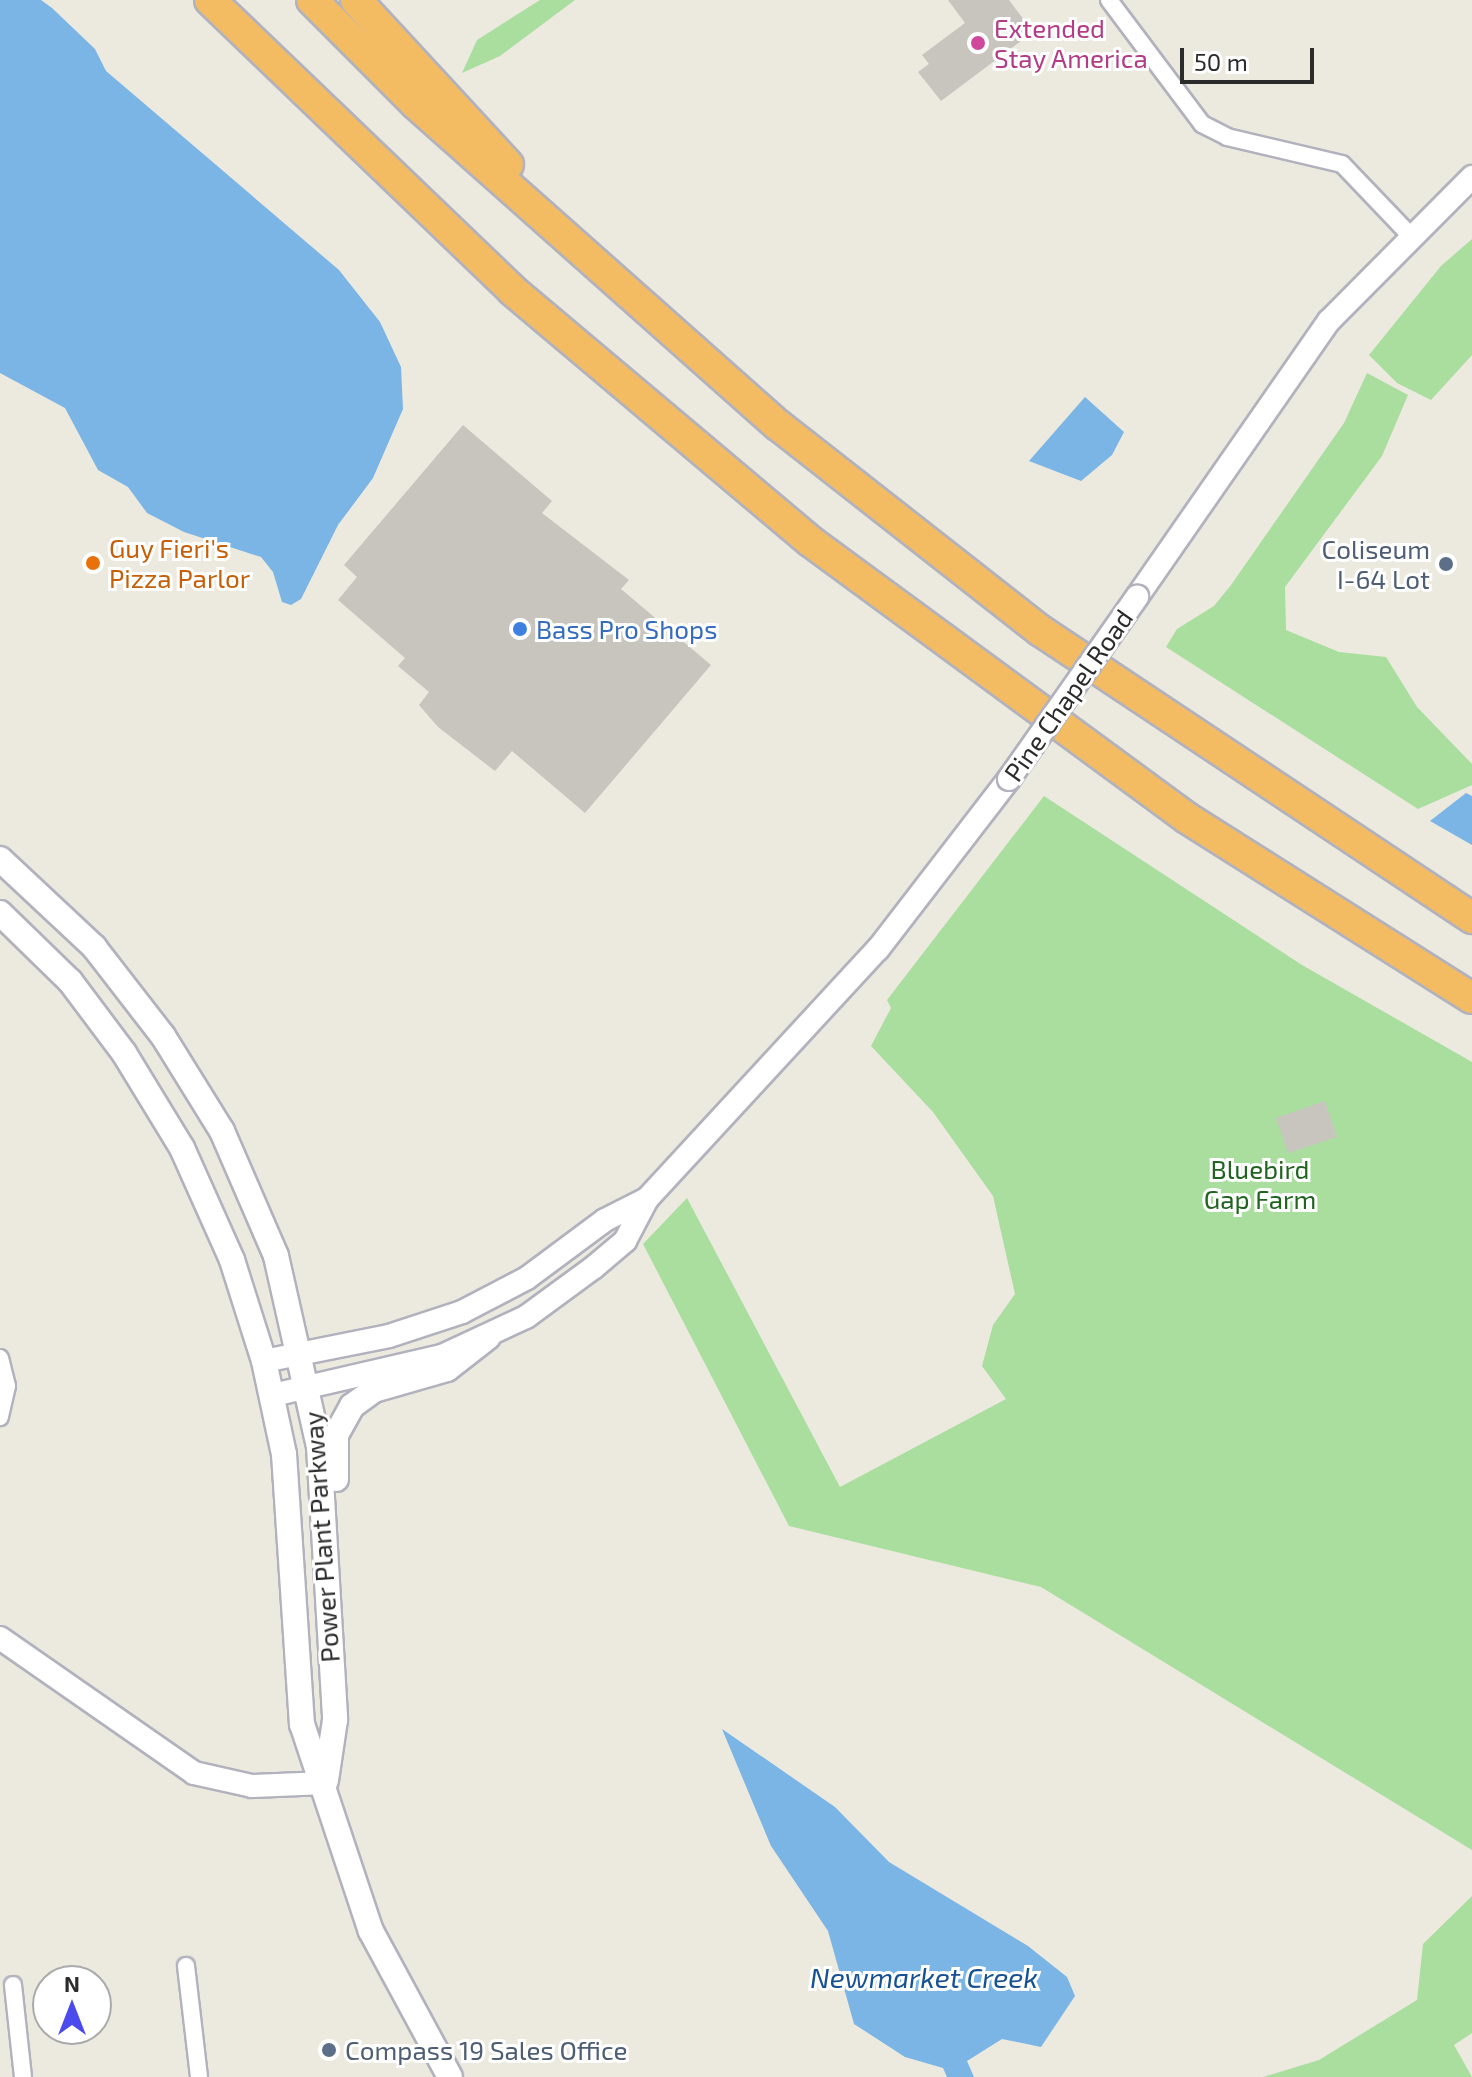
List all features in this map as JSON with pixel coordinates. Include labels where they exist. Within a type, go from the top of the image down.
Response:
[{"type":"highway","points":[[196,0],[252,44]]},
{"type":"highway","points":[[210,0],[252,44],[512,290],[810,541],[1187,818],[1472,998]]},
{"type":"highway","points":[[312,0],[616,285],[778,425],[1041,631],[1472,918]]},
{"type":"highway","points":[[356,0],[616,285]]},
{"type":"main road","name":"Power Plant Parkway","points":[[0,859],[94,947],[196,1084],[276,1256],[309,1388],[335,1720],[326,1783]]},
{"type":"main road","name":"Power Plant Parkway","points":[[0,913],[70,981],[163,1113],[218,1224],[273,1395],[289,1498],[302,1724],[326,1783],[371,1931],[450,2077]]},
{"type":"main road","points":[[328,1600],[340,1559],[335,1454],[342,1420],[364,1394],[447,1369],[488,1337]]},
{"type":"street","points":[[1109,0],[1202,124],[1227,137],[1342,164],[1409,234]]},
{"type":"street","name":"Pine Chapel Road","points":[[273,1395],[442,1356],[488,1337],[526,1317],[625,1241],[647,1199],[825,1012],[1009,779],[1296,363],[1409,234],[1472,177]]},
{"type":"street","name":"Pine Chapel Road","points":[[264,1361],[462,1312],[527,1278],[605,1220],[647,1199]]},
{"type":"street","points":[[0,1358],[7,1386],[0,1417]]},
{"type":"street","points":[[0,1638],[194,1773],[252,1786],[326,1783]]},
{"type":"street","points":[[186,1966],[199,2077]]},
{"type":"street","points":[[13,1985],[23,2077]]},
{"type":"green space","points":[[540,0],[575,0],[500,56],[462,73],[477,40]]},
{"type":"green space","points":[[1472,239],[1472,355],[1431,400],[1397,383],[1369,355],[1441,266]]},
{"type":"green space","points":[[1367,373],[1408,395],[1382,456],[1285,587],[1286,630],[1339,652],[1386,657],[1417,707],[1472,764],[1472,785],[1418,809],[1166,647],[1177,629],[1214,606],[1231,585],[1344,423]]},
{"type":"green space","name":"Bluebird Gap Farm","points":[[1044,796],[1302,965],[1472,1062],[1472,1850],[1041,1587],[789,1526],[643,1244],[687,1198],[840,1487],[1006,1399],[982,1366],[993,1325],[1015,1294],[993,1196],[933,1112],[871,1046],[891,1008],[887,1000]]},
{"type":"green space","points":[[1472,1896],[1472,2033],[1454,2045],[1472,2077],[1263,2077],[1319,2060],[1417,2000],[1423,1944]]},
{"type":"water","points":[[0,0],[41,0],[52,8],[95,49],[106,71],[339,270],[380,322],[401,367],[403,409],[373,478],[338,525],[301,599],[291,605],[282,602],[273,572],[261,557],[184,532],[147,513],[128,487],[98,470],[65,408],[0,373]]},
{"type":"water","points":[[1085,397],[1124,432],[1112,455],[1081,481],[1029,461]]},
{"type":"water","points":[[1466,793],[1472,796],[1472,845],[1430,821]]},
{"type":"water","name":"Newmarket Creek","points":[[722,1729],[835,1807],[889,1862],[1028,1946],[1067,1977],[1075,1996],[1041,2047],[1002,2039],[967,2061],[974,2077],[947,2077],[943,2068],[905,2057],[854,2024],[828,1931],[771,1846]]},
{"type":"building","name":"Extended Stay America","points":[[948,0],[1009,0],[1033,32],[941,101],[918,72],[929,64],[922,55],[965,23]]},
{"type":"building","name":"Bass Pro Shops","points":[[463,425],[552,501],[542,513],[629,580],[621,589],[711,665],[585,813],[512,751],[495,771],[438,727],[419,705],[429,692],[398,666],[405,658],[338,600],[357,577],[344,565]]},
{"type":"building","name":"Bluebird Gap Farm","points":[[1325,1101],[1337,1137],[1288,1153],[1276,1118]]},
{"type":"place","name":"Extended Stay America","points":[[978,43]]},
{"type":"place","name":"Guy Fieri's Pizza Parlor","points":[[93,563]]},
{"type":"place","name":"Coliseum I-64 Lot","points":[[1446,564]]},
{"type":"place","name":"Bass Pro Shops","points":[[520,629]]},
{"type":"place","name":"Compass 19 Sales Office","points":[[329,2050]]}]
